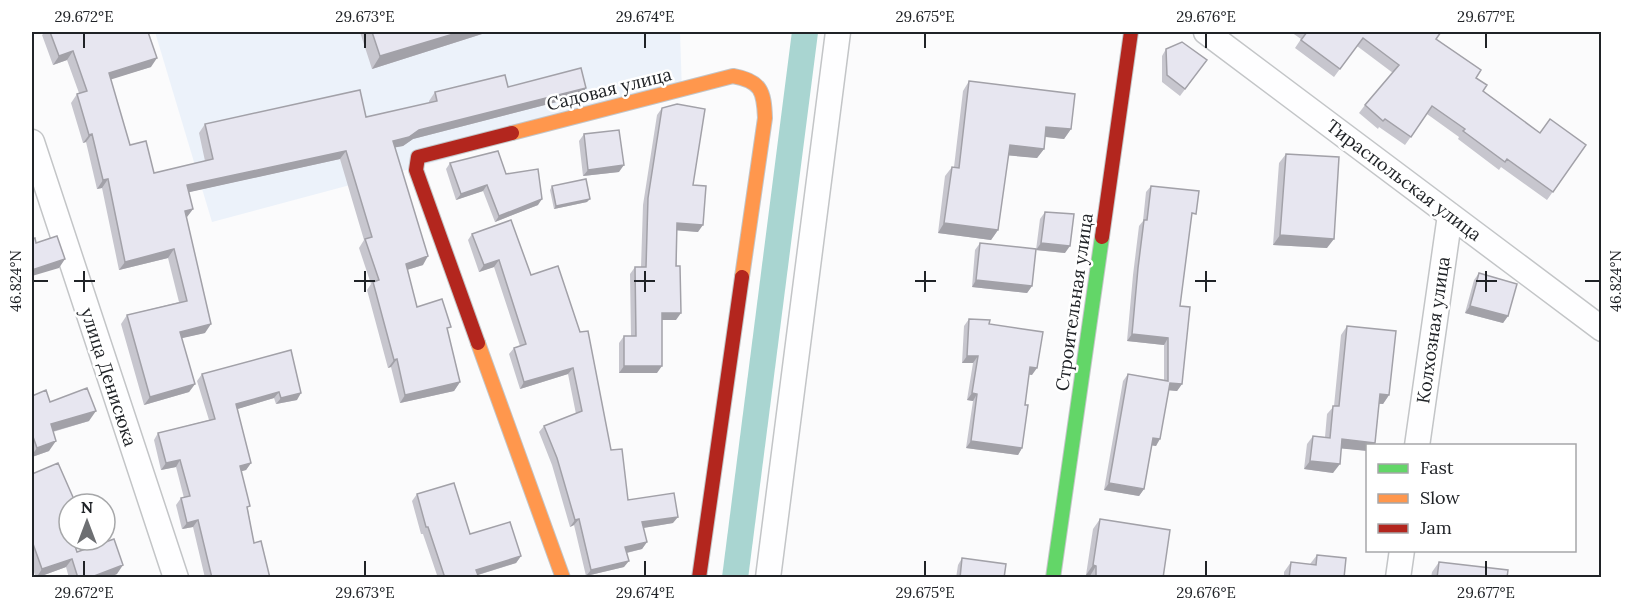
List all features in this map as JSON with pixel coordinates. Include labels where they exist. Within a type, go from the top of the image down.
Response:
[{"type":"street","points":[[768,578],[838,32]]},
{"type":"street","name":"Строительная улица","points":[[1053,578],[1131,32]]},
{"type":"street","name":"Тираспольская улица","points":[[1206,32],[1602,329]]},
{"type":"street","name":"Садовая улица","points":[[556,575],[416,170],[418,157],[733,76],[748,78],[759,87],[765,99],[765,118],[699,578]]},
{"type":"street","name":"улица Денисюка","points":[[32,142],[176,578]]},
{"type":"street","name":"Колхозная улица","points":[[1417,444],[1450,215]]},
{"type":"street","points":[[1398,578],[1402,552]]},
{"type":"shaded area","points":[[155,32],[680,32],[682,92],[212,222]]},
{"type":"building","points":[[50,32],[148,32],[157,58],[109,73],[130,145],[146,141],[154,173],[213,159],[205,124],[360,90],[366,117],[437,101],[435,92],[505,75],[508,87],[581,68],[586,88],[419,130],[409,137],[393,141],[428,256],[406,264],[417,307],[442,299],[451,327],[447,328],[460,382],[405,395],[397,359],[394,360],[373,282],[379,280],[365,239],[372,237],[346,151],[187,185],[193,209],[185,211],[211,324],[180,332],[195,384],[150,397],[127,315],[187,301],[174,249],[125,262],[108,179],[103,180],[92,134],[89,135],[77,94],[87,91],[73,51],[59,56]]},
{"type":"building","points":[[372,32],[460,32],[380,56]]},
{"type":"building","points":[[1307,32],[1441,32],[1436,39],[1481,70],[1476,78],[1487,85],[1483,91],[1540,133],[1550,119],[1586,145],[1553,192],[1507,159],[1505,162],[1463,131],[1465,129],[1432,106],[1411,137],[1385,119],[1383,121],[1365,105],[1399,65],[1363,38],[1340,69],[1301,40]]},
{"type":"building","points":[[1182,42],[1207,60],[1185,89],[1167,75],[1166,49]]},
{"type":"building","points":[[969,81],[1075,94],[1071,129],[1046,127],[1044,149],[1010,145],[998,230],[944,223],[952,167],[959,168]]},
{"type":"building","points":[[677,104],[705,109],[693,185],[706,186],[703,225],[677,223],[676,266],[680,266],[681,313],[662,313],[662,366],[624,366],[624,336],[636,336],[635,267],[646,267],[648,198],[662,108]]},
{"type":"building","points":[[619,130],[624,165],[588,170],[584,134]]},
{"type":"building","points":[[498,151],[506,174],[538,169],[542,199],[499,216],[487,185],[461,194],[450,163]]},
{"type":"building","points":[[1286,154],[1339,157],[1334,239],[1280,235]]},
{"type":"building","points":[[586,179],[590,199],[556,206],[552,186]]},
{"type":"building","points":[[1151,186],[1199,191],[1196,214],[1192,213],[1180,306],[1190,307],[1182,384],[1170,383],[1160,439],[1153,438],[1144,489],[1109,483],[1128,374],[1168,381],[1168,338],[1132,334],[1144,220],[1147,220]]},
{"type":"building","points":[[1045,212],[1074,214],[1070,246],[1041,243]]},
{"type":"building","points":[[511,220],[531,275],[558,266],[580,332],[588,331],[611,450],[622,449],[628,500],[674,493],[678,517],[642,522],[647,542],[625,547],[629,561],[591,570],[579,519],[575,520],[557,458],[544,426],[582,411],[573,368],[524,382],[514,348],[526,344],[499,260],[484,265],[472,234]]},
{"type":"building","points":[[57,236],[65,259],[32,270],[32,239],[35,238],[36,243]]},
{"type":"building","points":[[980,243],[1036,249],[1032,286],[976,280]]},
{"type":"building","points":[[1479,273],[1517,284],[1508,316],[1470,306]]},
{"type":"building","points":[[969,319],[990,320],[989,324],[1043,332],[1037,368],[1030,367],[1022,448],[971,441],[977,394],[972,393],[978,356],[967,356]]},
{"type":"building","points":[[1347,326],[1396,331],[1389,395],[1380,394],[1375,443],[1342,439],[1340,464],[1310,461],[1313,436],[1330,438],[1333,406],[1339,406]]},
{"type":"building","points":[[291,350],[301,393],[281,398],[279,392],[236,404],[251,463],[240,466],[250,506],[247,507],[254,543],[261,541],[270,578],[212,578],[198,520],[187,523],[181,498],[190,496],[180,460],[166,463],[158,433],[215,419],[202,374]]},
{"type":"building","points":[[87,388],[96,411],[51,424],[56,441],[37,448],[32,434],[32,396],[46,390],[50,402]]},
{"type":"building","points":[[58,463],[71,492],[57,492],[57,552],[117,552],[117,548],[123,565],[89,578],[78,578],[72,559],[42,569],[32,541],[32,474]]},
{"type":"building","points":[[454,483],[470,534],[510,522],[521,556],[476,570],[479,578],[445,578],[428,527],[426,527],[417,494]]},
{"type":"building","points":[[1100,519],[1170,530],[1163,578],[1096,578],[1096,566],[1093,565]]},
{"type":"building","points":[[1317,555],[1346,558],[1344,578],[1289,578],[1291,562],[1316,565]]},
{"type":"building","points":[[962,558],[1006,564],[1004,578],[960,578]]},
{"type":"building","points":[[1439,562],[1508,570],[1507,578],[1437,578]]},
{"type":"waterway","points":[[735,578],[805,32]]},
{"type":"traffic: fast","points":[[1053,578],[1102,237]]},
{"type":"traffic: slow","points":[[512,133],[733,76],[755,84],[762,94],[765,118],[742,277]]},
{"type":"traffic: slow","points":[[478,343],[563,578]]},
{"type":"traffic: jam","points":[[1102,237],[1131,32]]},
{"type":"traffic: jam","points":[[478,343],[416,170],[418,157],[512,133]]},
{"type":"traffic: jam","points":[[699,578],[742,277]]}]
